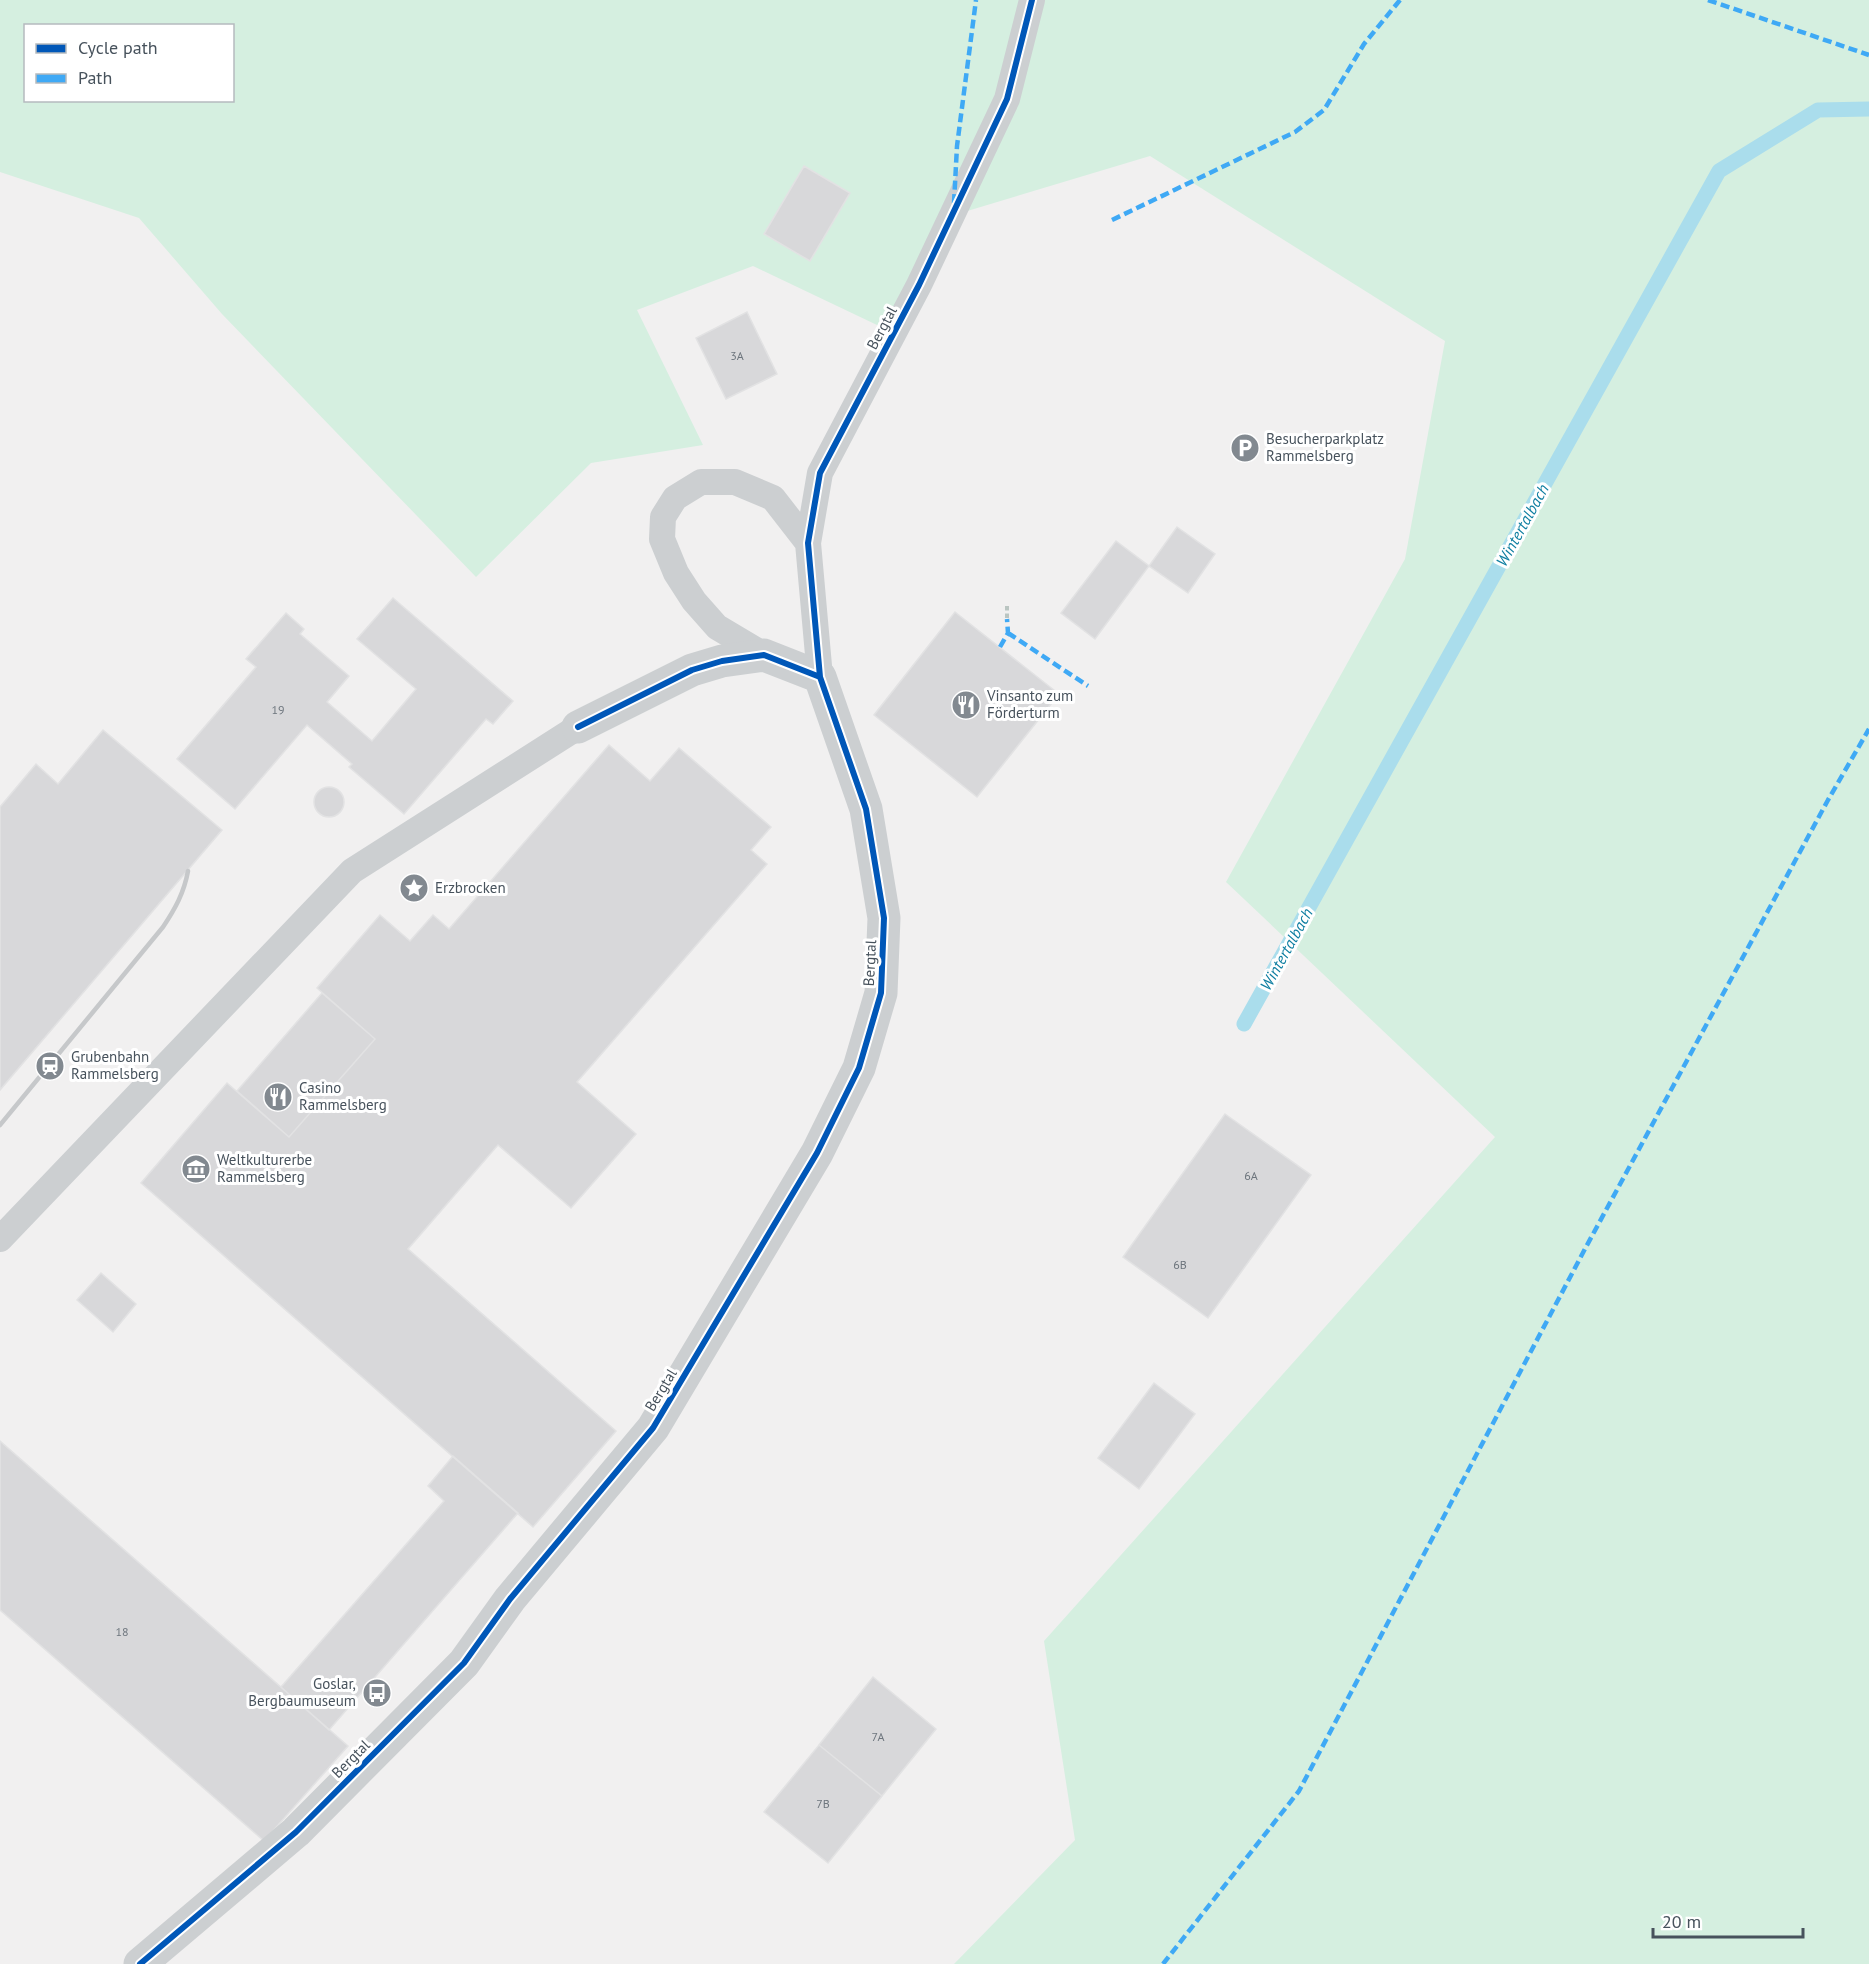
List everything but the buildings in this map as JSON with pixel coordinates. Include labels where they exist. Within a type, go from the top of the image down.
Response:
[{"type":"street","points":[[578,727],[692,670],[722,661],[764,655],[820,677]]},
{"type":"street","name":"Bergtal","points":[[140,1964],[296,1832],[464,1663],[510,1599],[653,1428],[817,1153],[859,1068],[881,993],[884,918],[866,809],[820,677]]},
{"type":"lane","name":"Bergtal","points":[[820,677],[808,543],[820,473],[919,285],[1007,99],[1032,0]]},
{"type":"lane","points":[[764,655],[717,627],[694,601],[676,573],[662,539],[663,517],[675,498],[701,482],[735,482],[773,498],[808,543]]},
{"type":"lane","points":[[0,1239],[352,871],[578,727]]},
{"type":"path","points":[[1007,606],[1007,619]]},
{"type":"green space","points":[[0,0],[1869,0],[1869,1964],[954,1964],[1075,1840],[1044,1641],[1495,1137],[1226,882],[1405,559],[1445,341],[1150,156],[954,215],[898,335],[753,266],[637,310],[703,445],[591,463],[476,577],[222,314],[139,218],[0,172]]},
{"type":"waterway","name":"Wintertalbach","points":[[1244,1024],[1719,171],[1818,110],[1869,109]]},
{"type":"railway","points":[[0,1125],[163,927],[179,900],[188,871]]},
{"type":"marked path","points":[[954,203],[957,146],[976,0]]},
{"type":"marked path","points":[[1112,220],[1295,132],[1324,110],[1364,44],[1400,0]]},
{"type":"marked path","points":[[1708,0],[1869,55]]},
{"type":"marked path","points":[[1000,647],[1008,633],[1007,619]]},
{"type":"marked path","points":[[1008,633],[1088,686]]},
{"type":"marked path","points":[[1163,1964],[1299,1791],[1586,1247],[1828,800],[1869,729]]},
{"type":"cycle path","points":[[140,1964],[296,1832],[464,1663],[510,1599],[653,1428],[817,1153],[859,1068],[881,993],[884,918],[866,809],[820,677],[808,543],[820,473],[919,285],[1007,99],[1032,0]]},
{"type":"cycle path","points":[[578,727],[692,670],[722,661],[764,655],[820,677]]},
{"type":"place","name":"Besucherparkplatz Rammelsberg","points":[[1245,448]]},
{"type":"place","name":"Vinsanto zum Förderturm","points":[[966,705]]},
{"type":"place","name":"Erzbrocken","points":[[414,888]]},
{"type":"place","name":"Grubenbahn Rammelsberg","points":[[50,1066]]},
{"type":"place","name":"Casino Rammelsberg","points":[[278,1097]]},
{"type":"place","name":"Weltkulturerbe Rammelsberg","points":[[196,1169]]},
{"type":"place","name":"Goslar, Bergbaumuseum","points":[[377,1693]]}]
